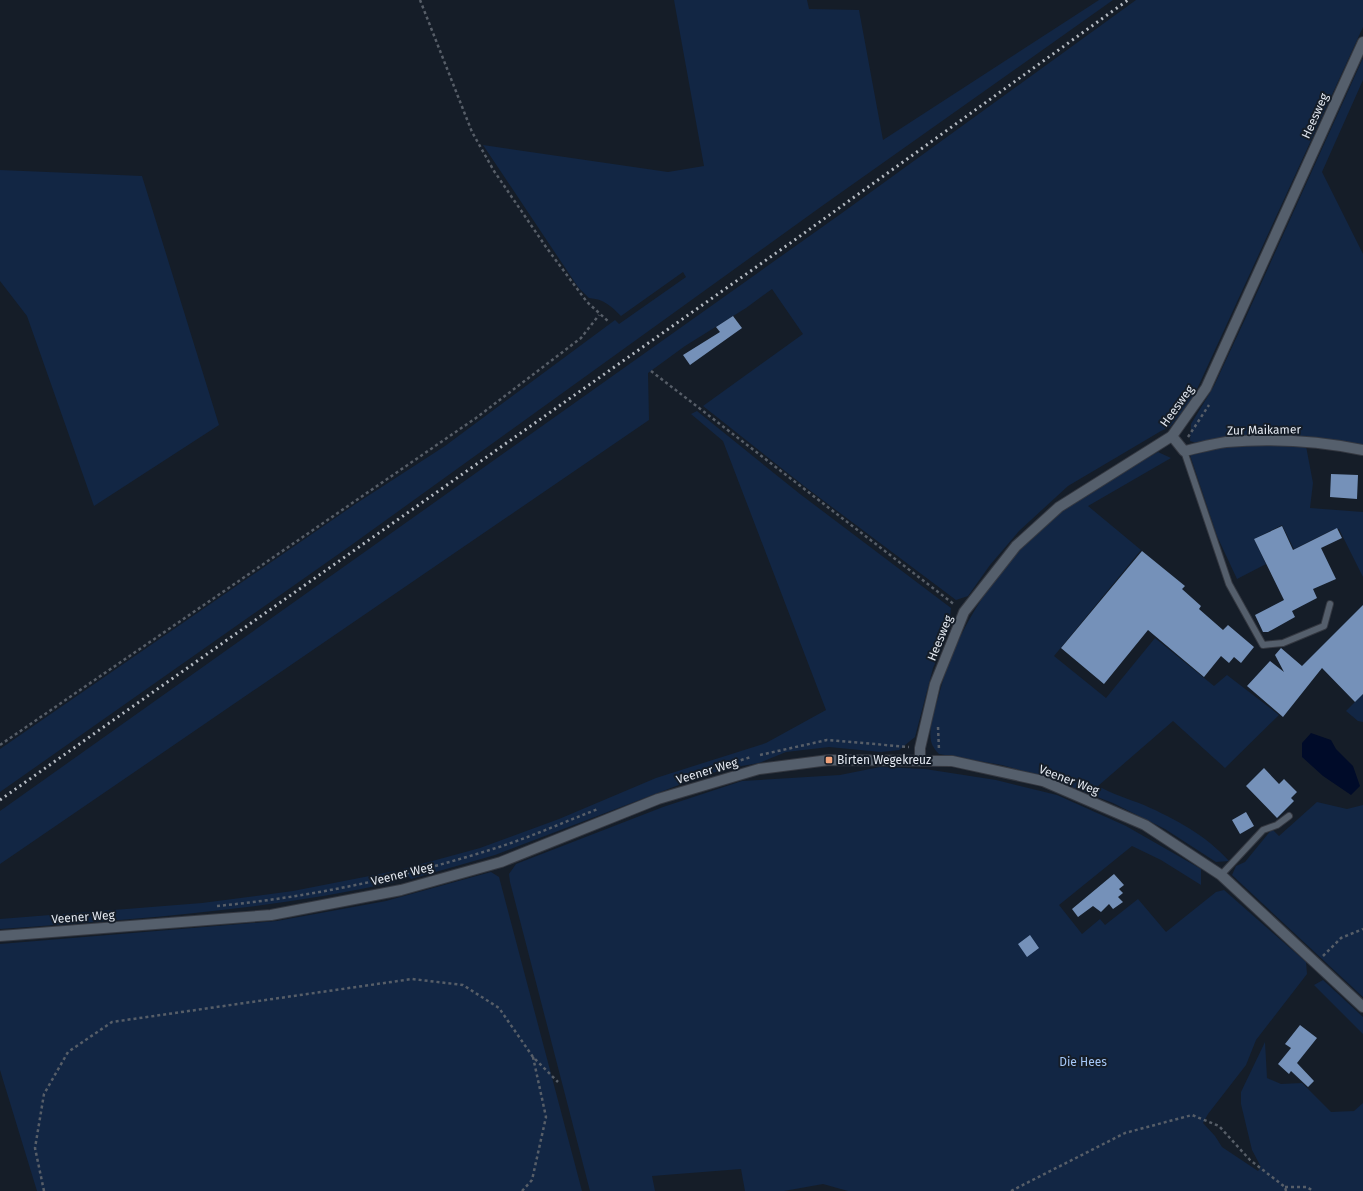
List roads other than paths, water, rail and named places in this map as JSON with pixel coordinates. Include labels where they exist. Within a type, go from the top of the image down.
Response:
[{"type":"main road","name":"Heesweg","points":[[920,761],[920,748],[935,684],[964,612],[1016,546],[1059,507],[1172,436],[1206,388],[1363,42]]},
{"type":"main road","points":[[1172,436],[1184,451]]},
{"type":"main road","name":"Zur Maikamer","points":[[1184,451],[1225,443],[1264,440],[1333,444],[1363,450]]},
{"type":"main road","name":"Veener Weg","points":[[0,936],[271,915],[401,890],[501,862],[658,799],[759,769],[829,760],[952,761],[1043,781],[1145,825],[1221,875],[1363,1007]]},
{"type":"lane","points":[[1184,451],[1229,584],[1264,646],[1283,643],[1324,626],[1330,604]]},
{"type":"lane","points":[[1221,875],[1263,830],[1277,825],[1289,816]]},
{"type":"railway","points":[[0,800],[796,239],[1128,0]]},
{"type":"place","name":"Birten Wegekreuz","points":[[829,760]]},
{"type":"park label","name":"Die Hees","points":[[1083,1062]]}]
